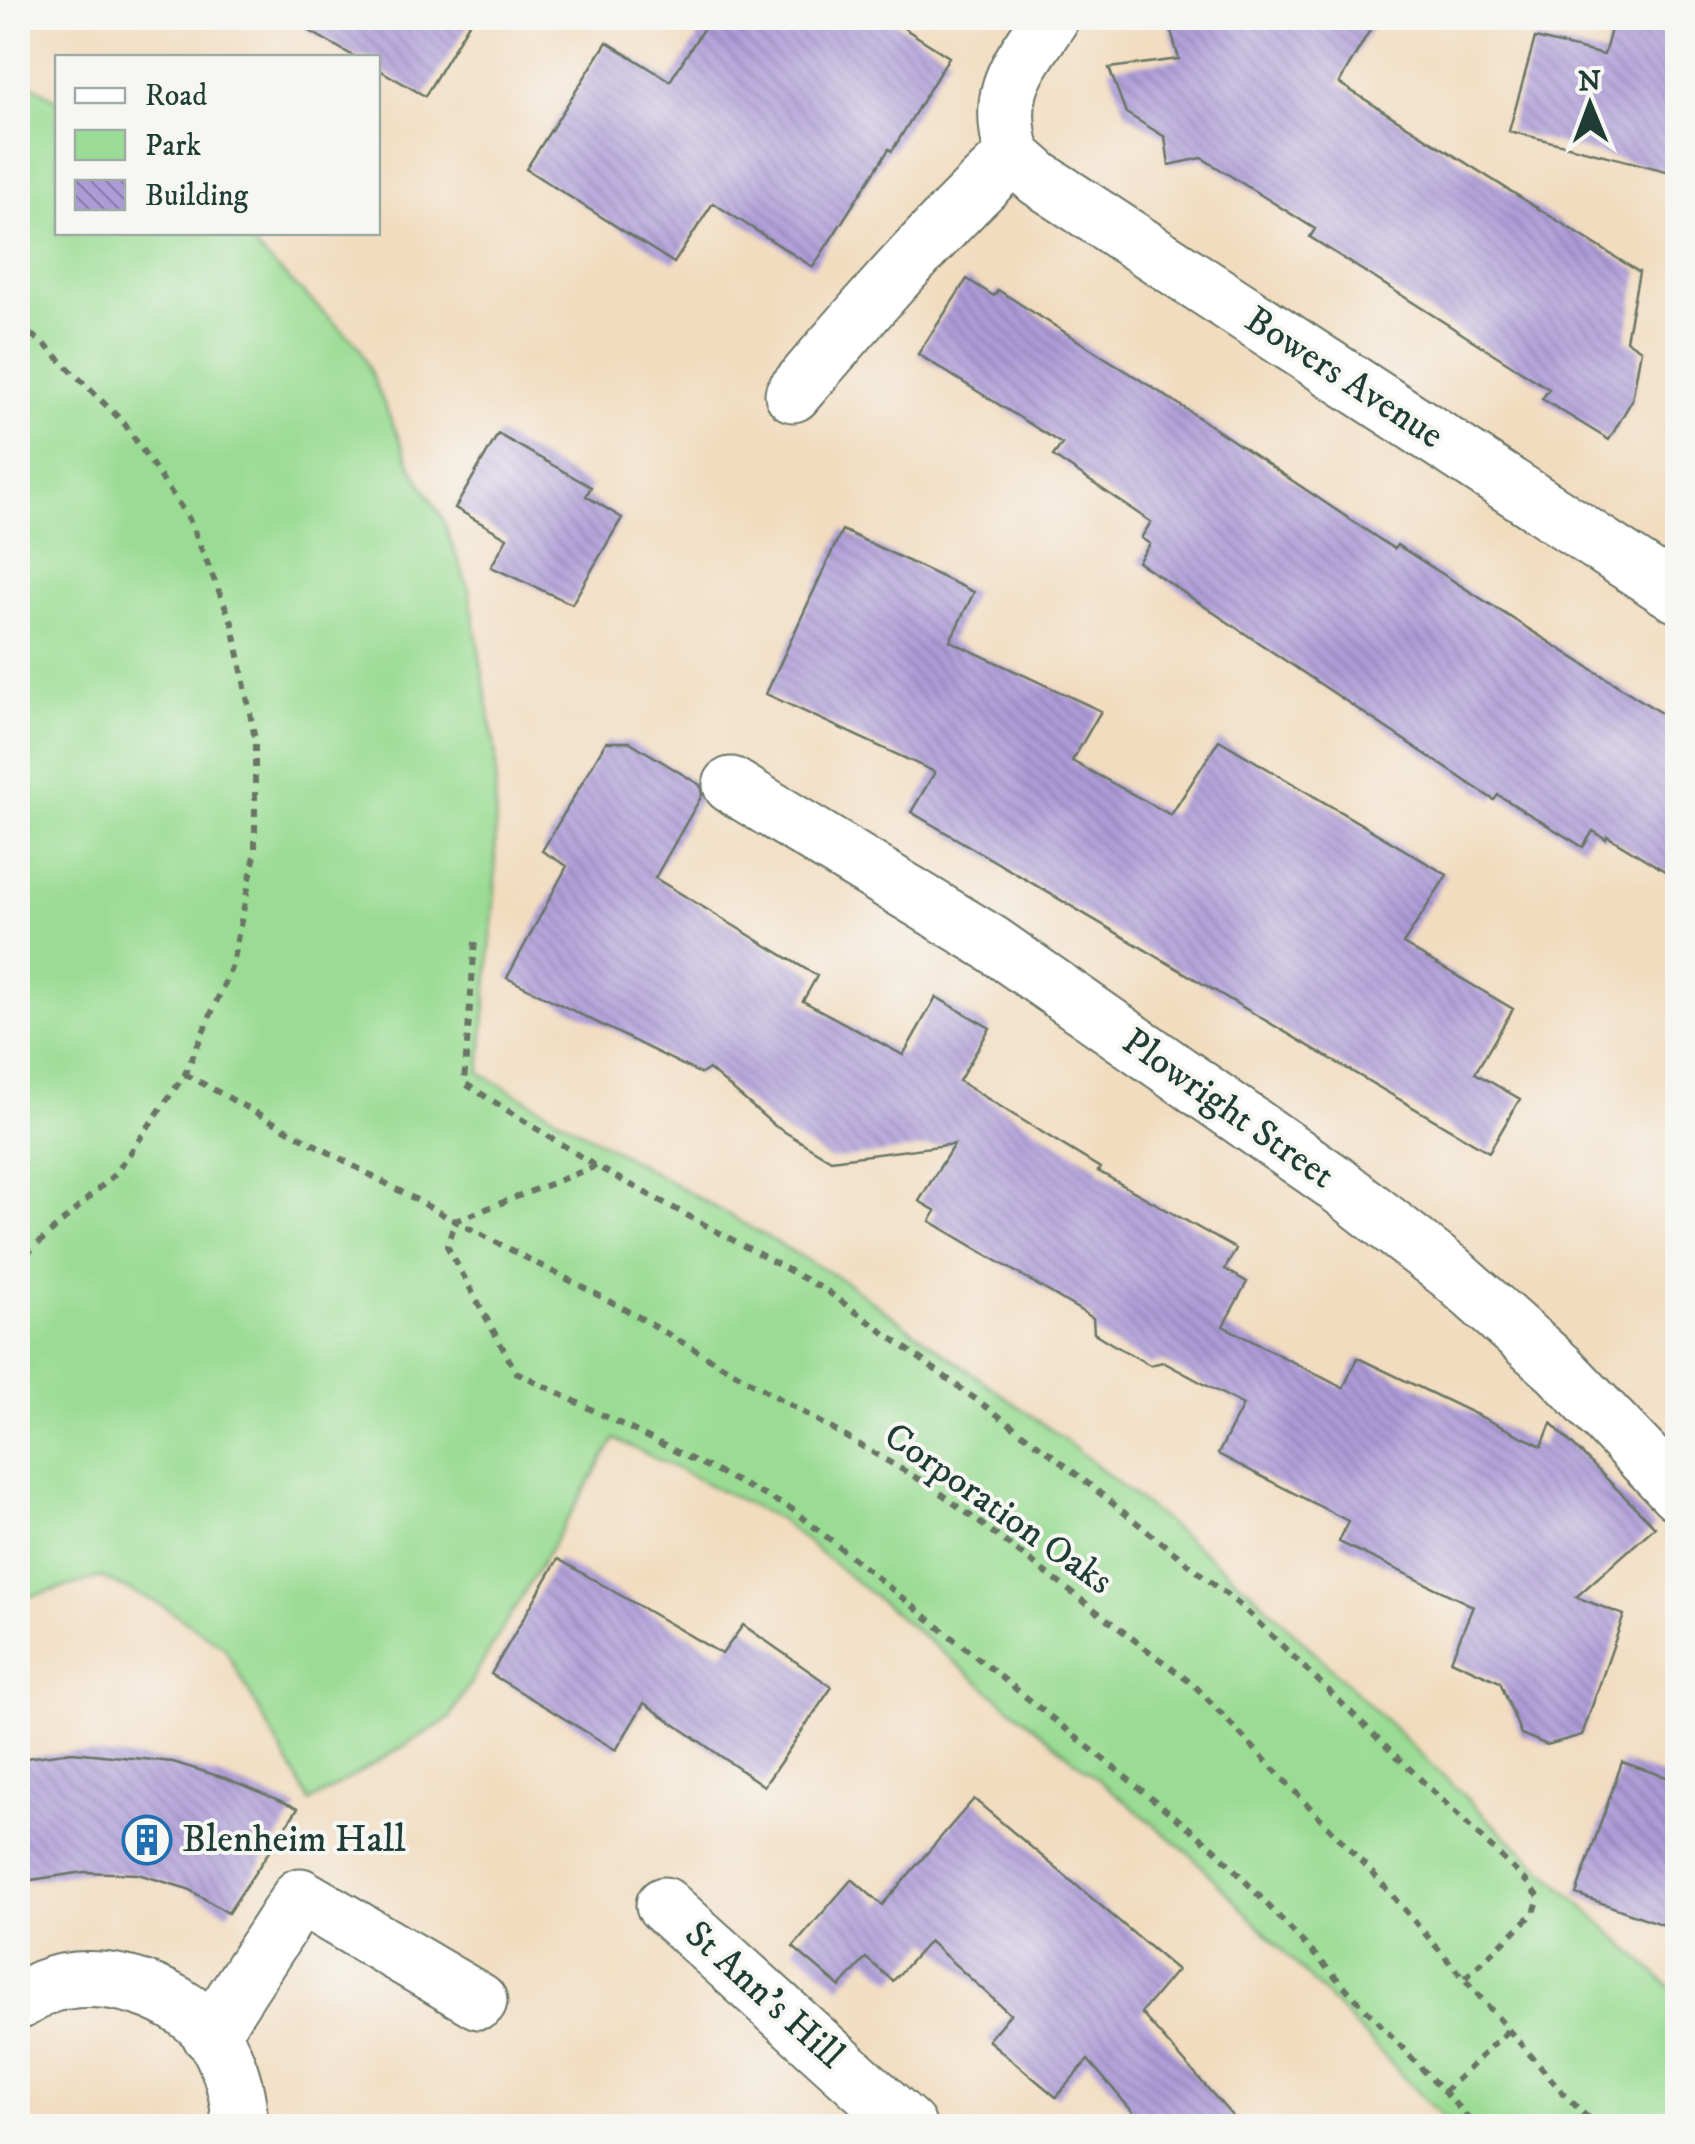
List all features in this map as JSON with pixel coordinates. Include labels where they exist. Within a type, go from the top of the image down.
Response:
[{"type":"street","points":[[793,394],[817,340],[1014,156],[1005,126],[1010,82],[1050,18]]},
{"type":"street","name":"Bowers Avenue","points":[[1014,156],[1056,190],[1678,596]]},
{"type":"street","name":"Plowright Street","points":[[731,785],[991,943],[1334,1182],[1450,1272],[1559,1369],[1678,1493]]},
{"type":"street","points":[[210,2035],[300,1896],[480,2001]]},
{"type":"street","name":"St Ann's Hill","points":[[664,1905],[908,2126]]},
{"type":"street","points":[[18,2002],[46,1986],[72,1980],[130,1982],[189,2012],[217,2042],[239,2096],[240,2126]]},
{"type":"path","points":[[18,326],[42,342],[124,423],[189,519],[233,626],[255,740],[255,855],[231,968],[185,1074],[116,1173],[18,1262]]},
{"type":"path","points":[[475,942],[464,1083],[596,1166],[827,1291],[1051,1454],[1242,1607],[1527,1882],[1539,1898],[1534,1914],[1464,1979]]},
{"type":"path","name":"Corporation Oaks","points":[[185,1074],[624,1308],[934,1488],[1196,1686],[1376,1877],[1596,2126]]},
{"type":"path","points":[[596,1166],[455,1221],[447,1246],[516,1372],[792,1509],[1215,1849],[1476,2126]]},
{"type":"path","points":[[1444,2092],[1508,2030]]},
{"type":"green space","points":[[18,76],[55,99],[55,235],[242,235],[359,346],[411,466],[442,518],[469,589],[496,755],[495,892],[480,1073],[844,1281],[1061,1437],[1251,1591],[1492,1823],[1677,1993],[1677,2126],[1451,2126],[1190,1854],[779,1519],[615,1439],[449,1719],[310,1802],[224,1647],[162,1605],[101,1577],[18,1600]]},
{"type":"building","points":[[287,18],[472,18],[425,96],[380,70],[380,55],[352,55]]},
{"type":"building","points":[[710,18],[888,18],[949,57],[892,151],[889,149],[813,267],[713,203],[674,263],[526,169],[607,42],[670,81]]},
{"type":"building","points":[[1167,18],[1377,18],[1339,83],[1639,272],[1626,340],[1641,350],[1632,400],[1609,440],[1542,399],[1549,389],[1310,237],[1315,229],[1202,158],[1169,165],[1165,137],[1126,113],[1109,68],[1179,59]]},
{"type":"building","points":[[1614,18],[1678,18],[1678,174],[1509,131],[1535,38],[1604,55]]},
{"type":"building","points":[[967,279],[994,296],[998,290],[1180,405],[1394,549],[1397,545],[1678,724],[1678,879],[1607,836],[1606,839],[1593,831],[1583,847],[1498,795],[1494,800],[1138,562],[1150,544],[1141,538],[1151,522],[1053,456],[1062,444],[918,354]]},
{"type":"building","points":[[498,434],[591,487],[586,496],[622,518],[572,604],[491,567],[507,538],[455,508]]},
{"type":"building","points":[[842,530],[974,592],[950,641],[1101,711],[1072,761],[1171,815],[1219,740],[1447,875],[1403,944],[1513,1009],[1475,1073],[1520,1099],[1489,1152],[911,812],[935,772],[766,694]]},
{"type":"building","points":[[606,742],[630,742],[700,785],[702,795],[655,878],[817,976],[803,1001],[903,1055],[936,997],[990,1028],[959,1081],[1100,1168],[1098,1171],[1236,1249],[1225,1269],[1247,1282],[1223,1326],[1343,1388],[1358,1358],[1542,1446],[1551,1423],[1655,1527],[1576,1597],[1624,1615],[1582,1735],[1547,1745],[1521,1734],[1500,1682],[1451,1660],[1473,1606],[1339,1542],[1348,1521],[1218,1454],[1243,1405],[1163,1362],[1150,1365],[1112,1344],[1094,1333],[1093,1318],[930,1221],[936,1211],[919,1201],[954,1144],[831,1160],[775,1126],[709,1069],[701,1074],[507,978],[567,866],[542,851]]},
{"type":"building","points":[[558,1559],[722,1654],[743,1625],[832,1687],[764,1786],[644,1703],[616,1750],[491,1674]]},
{"type":"building","name":"Blenheim Hall","points":[[72,1752],[173,1762],[228,1779],[298,1808],[228,1913],[188,1889],[138,1874],[84,1872],[18,1882],[18,1759]]},
{"type":"building","points":[[1622,1762],[1678,1781],[1678,1930],[1576,1894]]},
{"type":"building","points":[[974,1799],[1177,1970],[1141,2013],[1241,2126],[1145,2126],[1088,2060],[1056,2097],[988,2040],[1010,2014],[929,1941],[893,1981],[866,1958],[840,1987],[793,1947],[852,1879],[882,1905]]},
{"type":"place","name":"Blenheim Hall","points":[[147,1840]]}]
